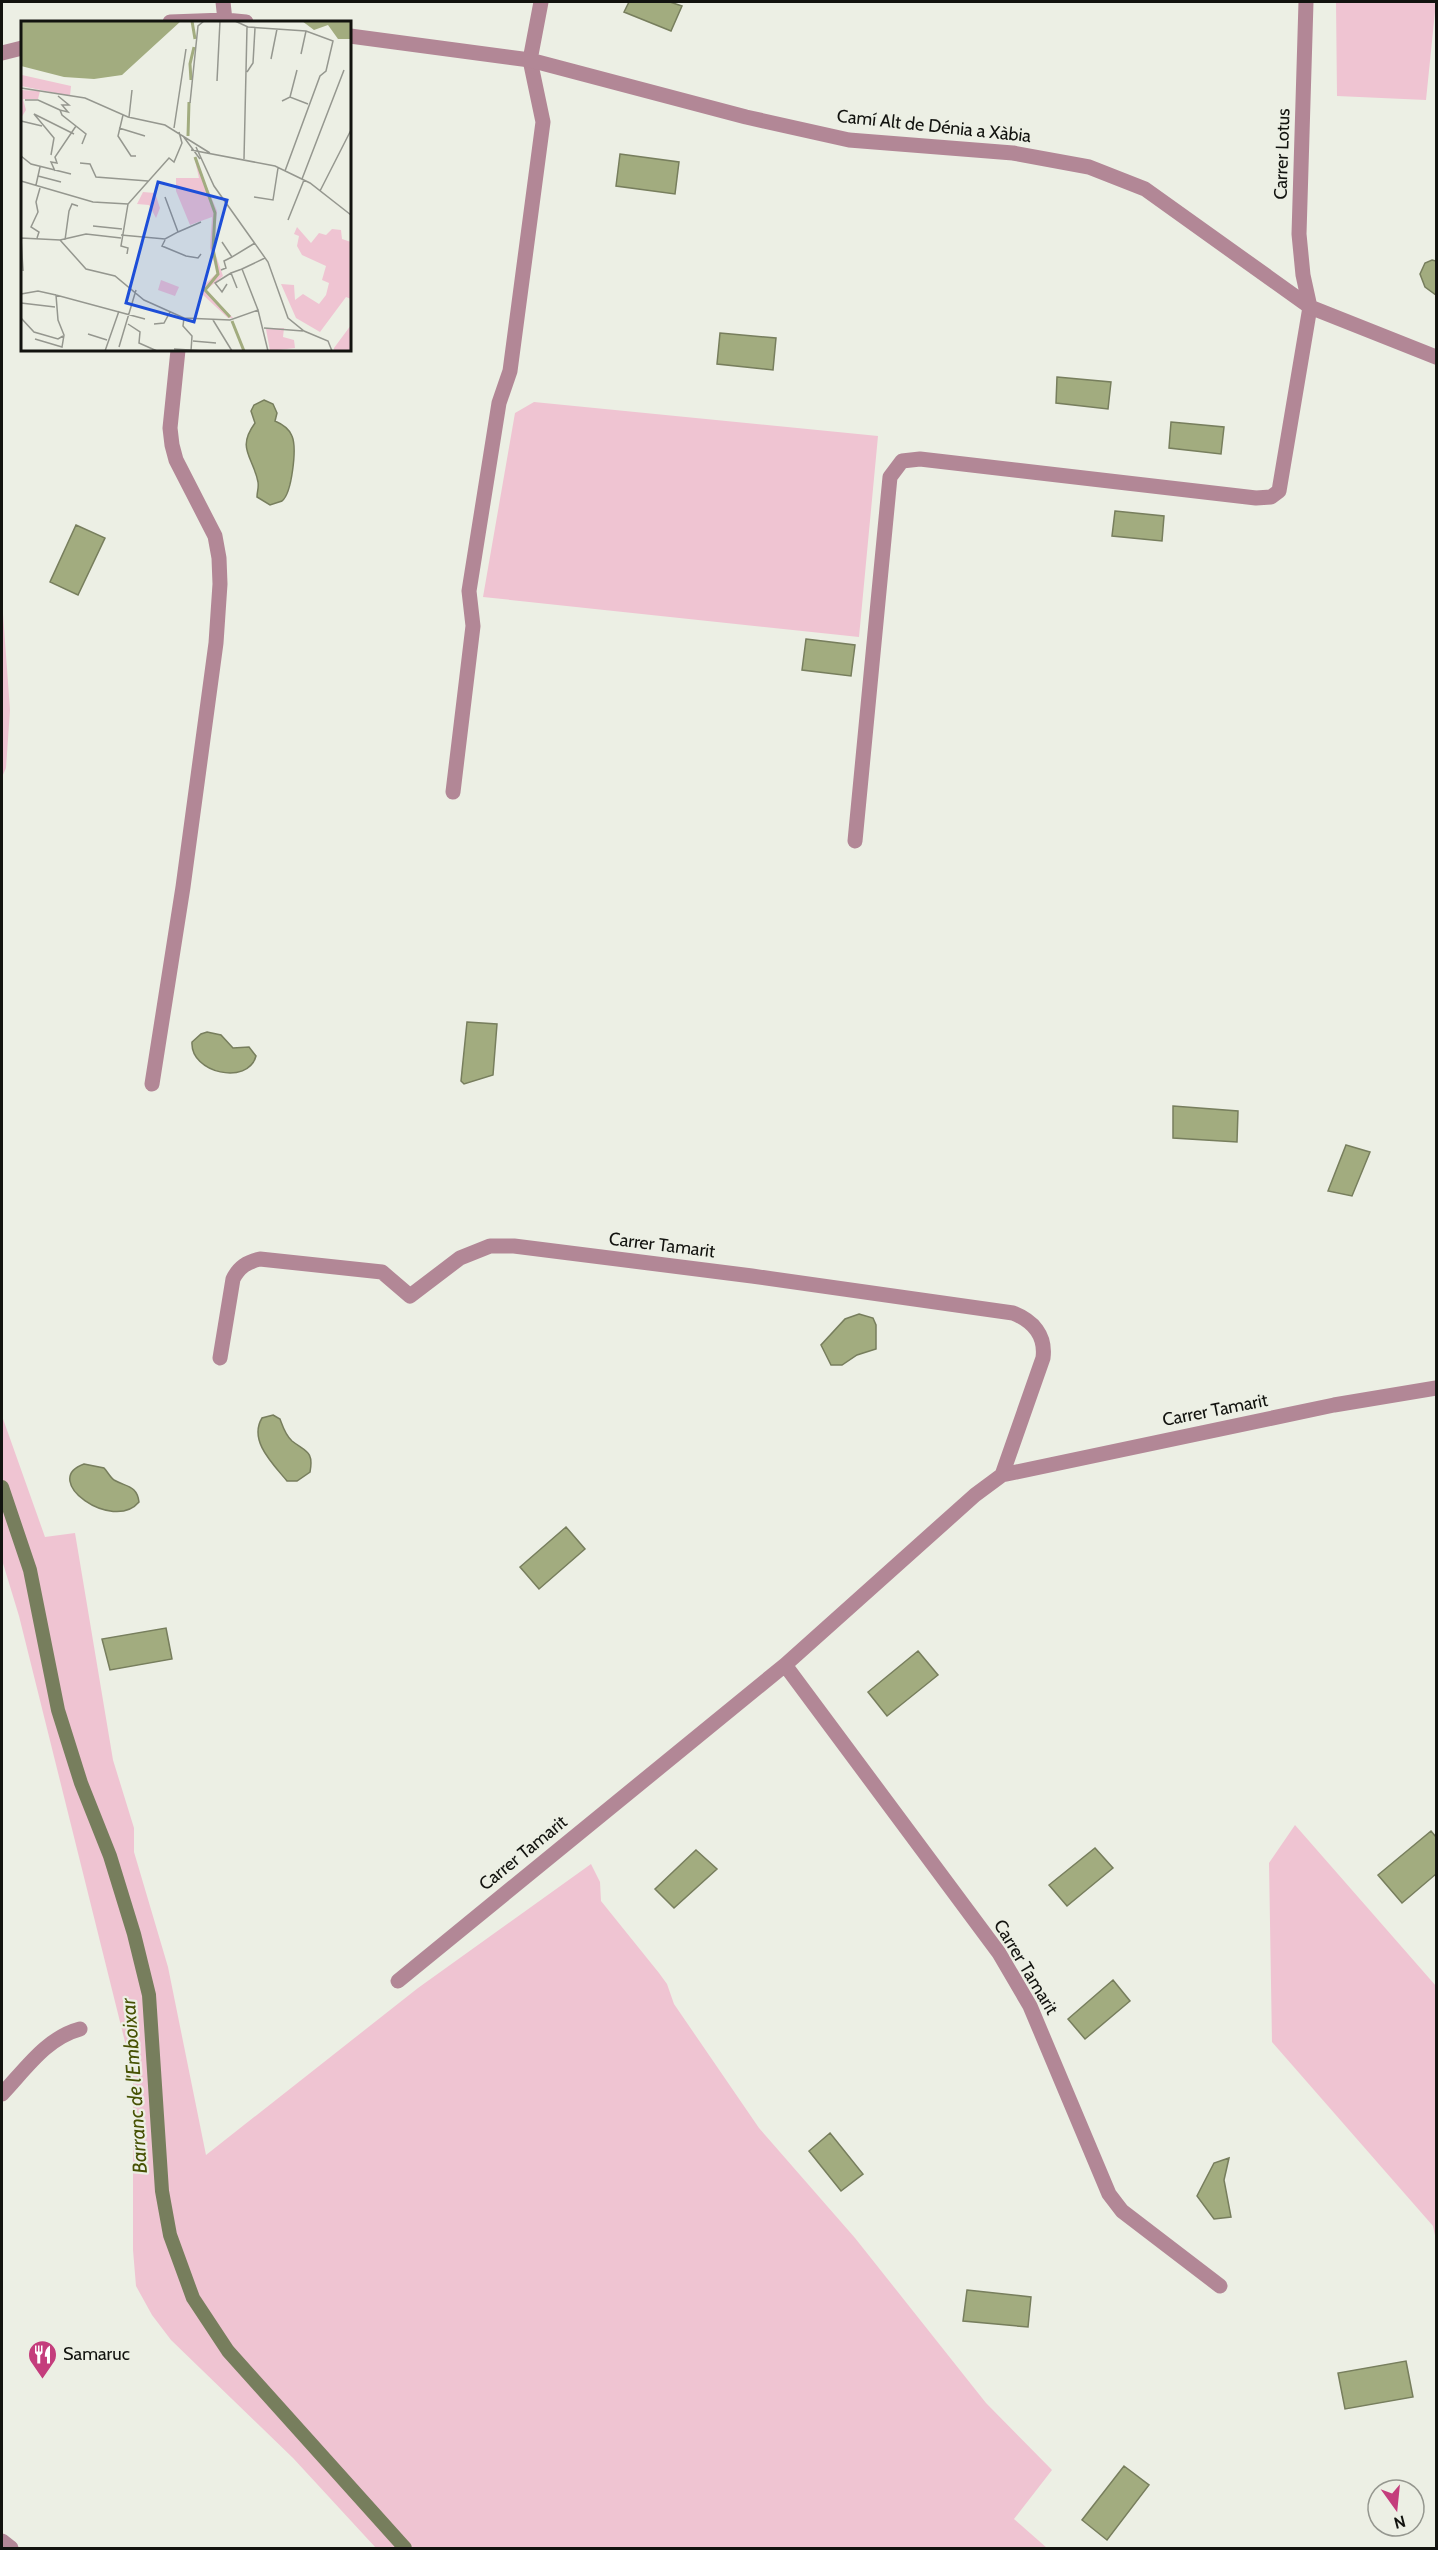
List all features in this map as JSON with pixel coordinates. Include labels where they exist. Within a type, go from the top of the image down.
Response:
[{"type":"street","points":[[223,2],[224,21]]},
{"type":"street","points":[[453,792],[473,626],[469,591],[499,403],[510,371],[543,122],[530,60],[542,2]]},
{"type":"street","name":"Carrer Lotus","points":[[1306,2],[1299,234],[1303,275],[1310,307]]},
{"type":"street","name":"Camí Alt de Dénia a Xàbia","points":[[351,36],[530,60],[746,117],[849,140],[1013,153],[1089,167],[1145,189],[1310,307],[1437,357]]},
{"type":"street","points":[[2,52],[21,48]]},
{"type":"street","points":[[855,841],[890,477],[902,461],[920,459],[1256,498],[1271,497],[1279,491],[1310,307]]},
{"type":"street","points":[[152,1084],[186,864],[216,643],[220,584],[215,536],[176,460],[172,445],[170,429],[178,351]]},
{"type":"street","name":"Carrer Tamarit","points":[[220,1358],[233,1279],[237,1270],[251,1261],[260,1259],[382,1272],[410,1296],[460,1258],[490,1246],[514,1246],[1013,1313],[1028,1319],[1035,1326],[1044,1346],[1042,1358],[1002,1475]]},
{"type":"street","name":"Carrer Tamarit","points":[[398,1981],[785,1665],[975,1495],[1002,1475],[1334,1405],[1437,1388]]},
{"type":"street","name":"Carrer Tamarit","points":[[785,1665],[999,1953],[1030,2006],[1109,2194],[1122,2211],[1220,2286]]},
{"type":"street","points":[[2,2094],[53,2041],[66,2033],[80,2029]]},
{"type":"street","points":[[2,2541],[11,2548]]},
{"type":"shaded area","points":[[629,2],[670,2],[682,6],[671,31],[624,12]]},
{"type":"shaded area","points":[[1336,2],[1436,2],[1426,100],[1337,96]]},
{"type":"shaded area","points":[[620,154],[679,162],[675,194],[616,186]]},
{"type":"shaded area","points":[[1436,261],[1436,295],[1425,287],[1420,274],[1425,263]]},
{"type":"shaded area","points":[[720,333],[776,338],[773,370],[717,364]]},
{"type":"shaded area","points":[[1057,377],[1111,382],[1108,409],[1056,403]]},
{"type":"shaded area","points":[[264,400],[273,404],[277,413],[275,421],[291,433],[294,450],[293,470],[286,496],[282,501],[270,505],[257,497],[258,482],[246,446],[249,432],[255,423],[251,411],[254,405]]},
{"type":"shaded area","points":[[534,402],[878,436],[859,637],[483,597],[515,413]]},
{"type":"shaded area","points":[[1171,422],[1224,427],[1221,454],[1169,448]]},
{"type":"shaded area","points":[[1115,511],[1164,516],[1162,541],[1112,536]]},
{"type":"shaded area","points":[[76,525],[105,538],[78,595],[50,582]]},
{"type":"shaded area","points":[[2,600],[10,710],[6,768],[2,777]]},
{"type":"shaded area","points":[[806,639],[855,645],[851,676],[802,670]]},
{"type":"shaded area","points":[[467,1022],[497,1024],[493,1075],[464,1084],[461,1081]]},
{"type":"shaded area","points":[[207,1032],[221,1035],[233,1048],[249,1047],[256,1056],[251,1065],[242,1071],[232,1073],[209,1068],[194,1053],[192,1042]]},
{"type":"shaded area","points":[[1173,1106],[1238,1111],[1237,1142],[1173,1138]]},
{"type":"shaded area","points":[[1346,1145],[1370,1152],[1352,1196],[1328,1191]]},
{"type":"shaded area","points":[[859,1314],[873,1318],[876,1325],[876,1349],[857,1355],[842,1365],[831,1365],[821,1345],[845,1319]]},
{"type":"shaded area","points":[[273,1415],[280,1419],[290,1439],[310,1456],[310,1472],[297,1481],[287,1481],[260,1444],[258,1435],[262,1418]]},
{"type":"shaded area","points":[[2,1416],[45,1537],[75,1533],[113,1760],[134,1828],[134,1852],[168,1967],[206,2155],[418,1988],[591,1864],[600,1882],[601,1901],[667,1984],[674,2004],[759,2128],[855,2238],[986,2403],[1052,2470],[1014,2519],[1047,2548],[376,2548],[293,2458],[171,2340],[152,2315],[136,2286],[133,2250],[133,2074],[19,1616],[2,1560]]},
{"type":"shaded area","points":[[84,1464],[104,1468],[114,1480],[133,1489],[139,1502],[127,1510],[113,1511],[98,1508],[85,1501],[75,1491],[70,1481],[72,1471]]},
{"type":"shaded area","points":[[566,1527],[585,1549],[539,1589],[520,1567]]},
{"type":"shaded area","points":[[166,1628],[172,1659],[110,1670],[102,1639]]},
{"type":"shaded area","points":[[918,1651],[938,1675],[887,1716],[868,1692]]},
{"type":"shaded area","points":[[1295,1825],[1436,1986],[1436,2240],[1433,2226],[1272,2042],[1269,1863]]},
{"type":"shaded area","points":[[1431,1831],[1436,1837],[1436,1874],[1402,1903],[1378,1875]]},
{"type":"shaded area","points":[[1095,1848],[1113,1868],[1067,1906],[1049,1885]]},
{"type":"shaded area","points":[[696,1850],[717,1869],[674,1908],[655,1889]]},
{"type":"shaded area","points":[[1113,1980],[1130,2001],[1085,2039],[1068,2019]]},
{"type":"shaded area","points":[[830,2133],[863,2174],[841,2191],[809,2151]]},
{"type":"shaded area","points":[[1229,2158],[1224,2180],[1231,2217],[1214,2219],[1197,2196],[1214,2163]]},
{"type":"shaded area","points":[[967,2290],[1031,2297],[1028,2327],[963,2321]]},
{"type":"shaded area","points":[[1406,2361],[1413,2397],[1345,2409],[1338,2373]]},
{"type":"shaded area","points":[[1124,2466],[1149,2485],[1107,2540],[1082,2520]]},
{"type":"waterway","name":"Barranc de l'Emboixar","points":[[2,1487],[30,1570],[58,1710],[81,1783],[110,1856],[134,1934],[149,1995],[162,2191],[170,2235],[193,2298],[228,2351],[405,2548]]},
{"type":"place","name":"Samaruc","points":[[42,2380]]}]
